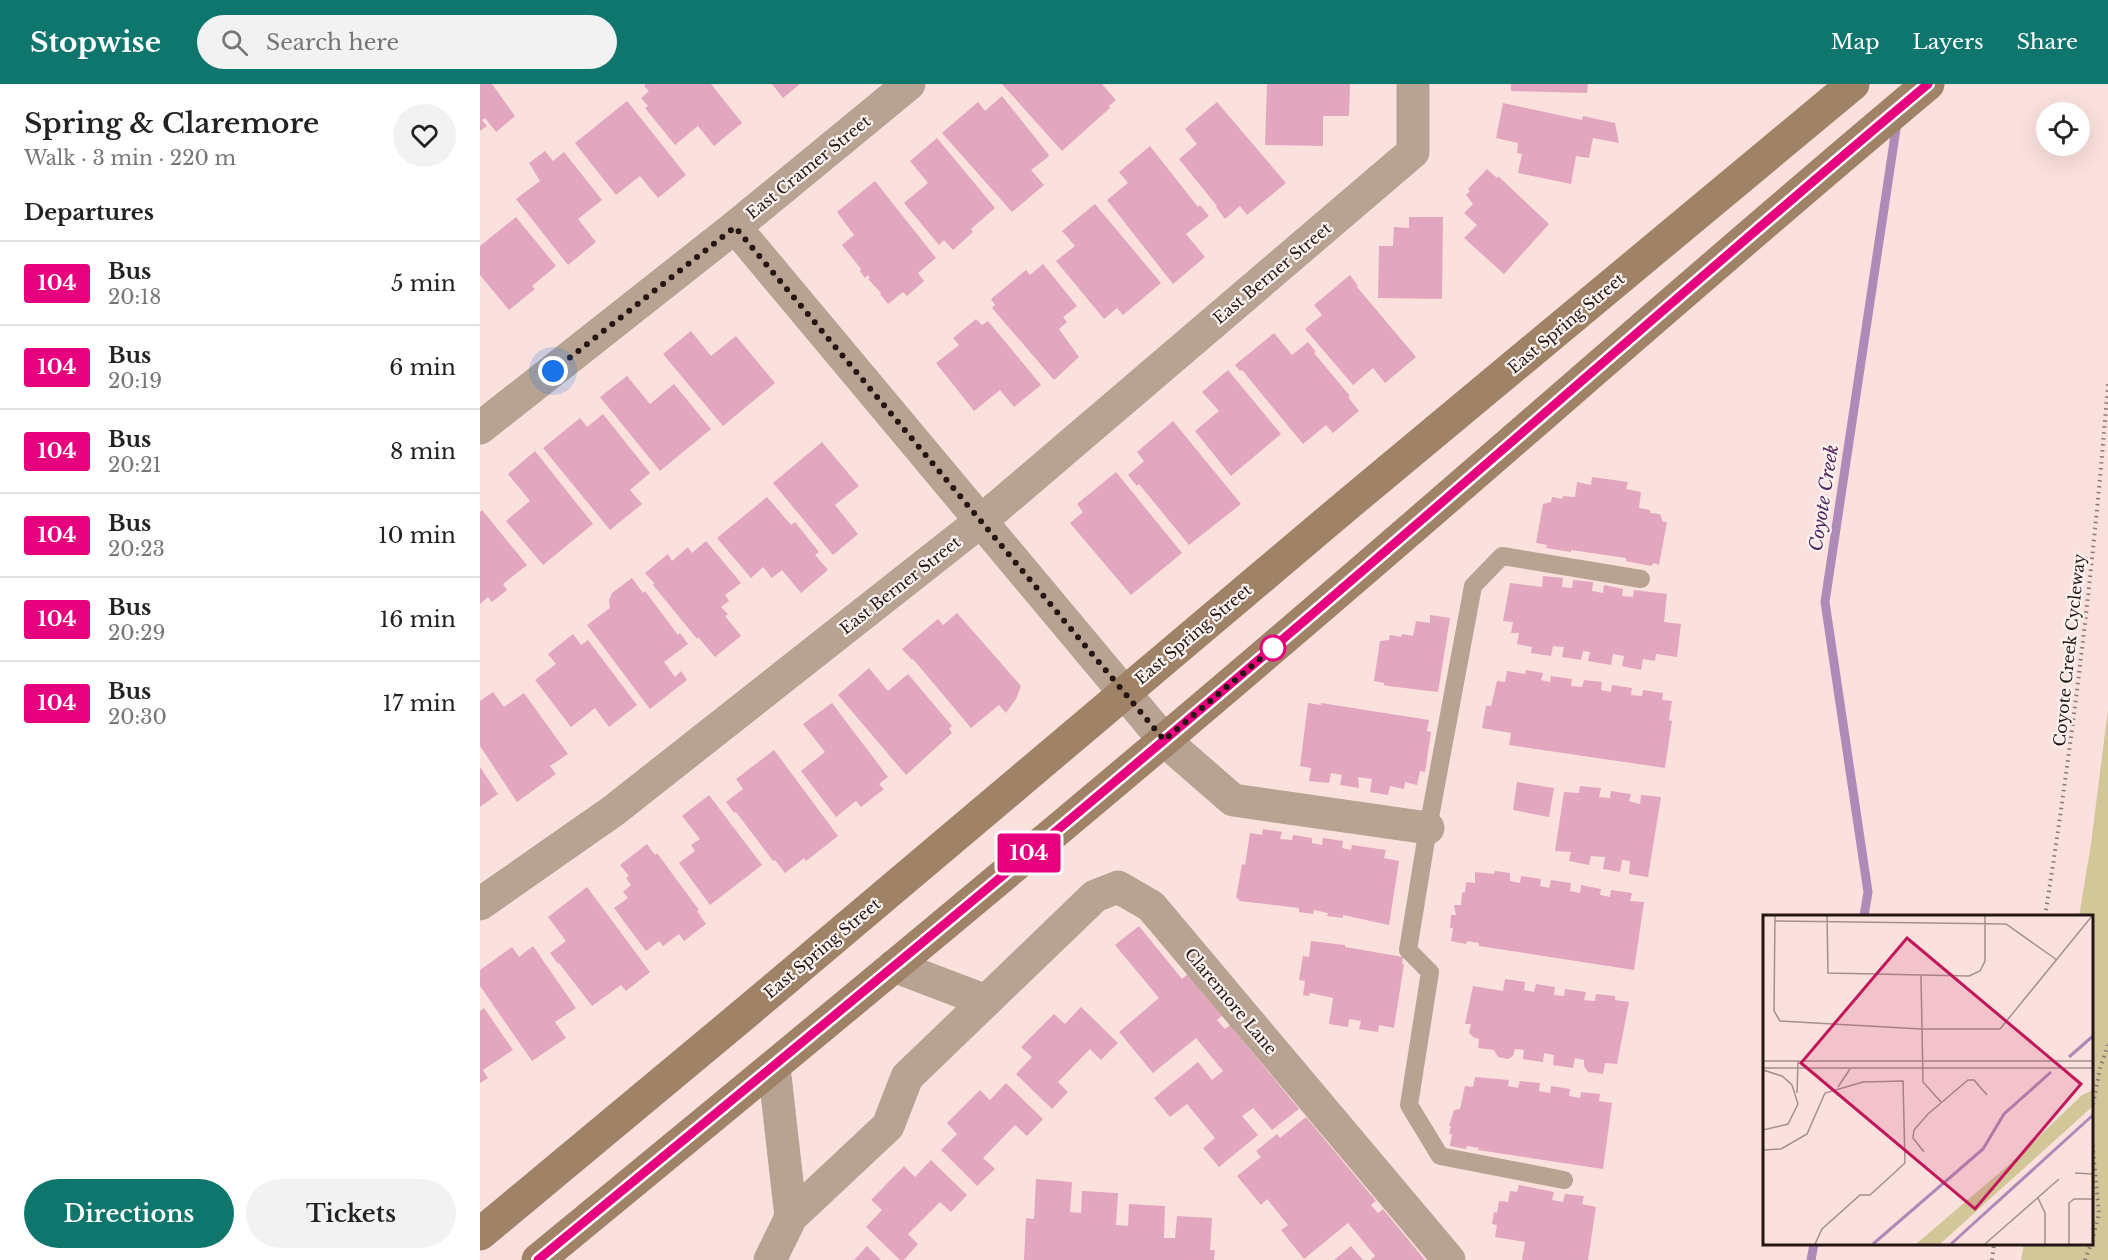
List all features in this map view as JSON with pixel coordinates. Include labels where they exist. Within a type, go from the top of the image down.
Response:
[{"type":"main road","name":"East Spring Street","points":[[480,1234],[749,1010],[1124,692],[1853,84]]},
{"type":"main road","points":[[538,1260],[1164,740],[1771,215],[1928,84]]},
{"type":"street","name":"East Cramer Street","points":[[480,428],[735,227],[909,84]]},
{"type":"street","name":"East Berner Street","points":[[480,904],[613,811],[981,521],[1413,152],[1413,84]]},
{"type":"street","points":[[735,227],[1164,740],[1233,800],[1428,828]]},
{"type":"street","name":"Claremore Lane","points":[[770,1260],[791,1217],[888,1126],[907,1077],[1095,896],[1118,887],[1151,906],[1449,1260]]},
{"type":"street","points":[[894,966],[986,1001]]},
{"type":"street","points":[[774,1066],[791,1217]]},
{"type":"lane","points":[[1564,1180],[1440,1156],[1409,1105],[1430,972],[1408,950],[1473,586],[1502,556],[1641,579]]},
{"type":"path","name":"Coyote Creek Cycleway","points":[[2045,915],[2067,778],[2102,467],[2108,384]]},
{"type":"path","points":[[2093,1101],[2108,1045]]},
{"type":"path","points":[[2093,1158],[2099,1214],[2093,1235]]},
{"type":"path","points":[[1992,1260],[1994,1245]]},
{"type":"path","points":[[2085,1260],[2090,1245]]},
{"type":"shaded area","points":[[2108,709],[2108,1260],[2021,1260],[2024,1245],[2093,1245],[2093,915],[2079,915],[2091,844]]},
{"type":"building","points":[[480,84],[492,84],[515,116],[496,132],[485,118],[482,120],[487,126],[480,131]]},
{"type":"building","points":[[646,84],[711,84],[742,123],[714,146],[698,126],[675,145],[645,108],[648,106],[641,98],[649,91],[644,86]]},
{"type":"building","points":[[772,84],[800,84],[783,98]]},
{"type":"building","points":[[1002,84],[1102,84],[1116,100],[1062,151]]},
{"type":"building","points":[[1267,84],[1350,84],[1349,116],[1323,116],[1323,146],[1265,145]]},
{"type":"building","points":[[1511,84],[1588,84],[1587,93],[1511,91]]},
{"type":"building","points":[[1002,96],[1049,155],[1031,170],[1044,185],[1012,212],[942,133],[978,102],[985,111]]},
{"type":"building","points":[[627,101],[686,175],[658,198],[640,176],[616,195],[575,143]]},
{"type":"building","points":[[1217,102],[1286,183],[1247,215],[1240,206],[1225,219],[1179,159],[1197,144],[1185,129]]},
{"type":"building","points":[[1503,103],[1582,120],[1583,116],[1615,123],[1619,143],[1593,138],[1589,158],[1576,156],[1571,184],[1518,173],[1522,154],[1517,153],[1518,143],[1496,138]]},
{"type":"building","points":[[937,138],[995,208],[971,229],[973,232],[953,250],[944,240],[939,245],[904,203],[928,183],[910,161]]},
{"type":"building","points":[[1150,146],[1198,207],[1200,205],[1209,216],[1186,234],[1205,257],[1173,284],[1107,200],[1128,183],[1119,172]]},
{"type":"building","points":[[545,151],[553,161],[564,152],[602,200],[578,219],[596,242],[568,265],[516,199],[540,181],[529,163]]},
{"type":"building","points":[[1487,169],[1497,178],[1498,176],[1549,224],[1504,274],[1464,238],[1477,225],[1464,213],[1473,204],[1466,195],[1470,191],[1468,189]]},
{"type":"building","points":[[875,181],[936,258],[918,273],[924,281],[907,296],[903,292],[888,304],[868,279],[870,278],[868,275],[865,278],[861,269],[842,245],[854,235],[837,212]]},
{"type":"building","points":[[1095,204],[1161,283],[1123,315],[1117,308],[1104,319],[1056,261],[1075,246],[1062,231]]},
{"type":"building","points":[[516,217],[556,266],[532,286],[535,289],[509,310],[480,275],[480,246]]},
{"type":"building","points":[[1409,217],[1443,217],[1442,299],[1378,298],[1379,246],[1393,246],[1394,227],[1409,228]]},
{"type":"building","points":[[1043,264],[1077,306],[1063,317],[1067,322],[1059,329],[1079,357],[1054,380],[992,308],[995,305],[991,299],[1026,270],[1030,275]]},
{"type":"building","points":[[1350,275],[1357,287],[1416,357],[1385,383],[1373,368],[1353,385],[1305,329],[1322,315],[1314,305]]},
{"type":"building","points":[[976,319],[982,325],[988,321],[1041,385],[1014,407],[1000,390],[974,411],[936,363],[959,345],[953,338]]},
{"type":"building","points":[[691,331],[711,356],[736,336],[775,383],[723,426],[663,354]]},
{"type":"building","points":[[1274,333],[1292,355],[1308,342],[1359,411],[1333,433],[1326,425],[1303,444],[1242,370],[1240,371],[1235,365]]},
{"type":"building","points":[[1228,370],[1281,434],[1231,476],[1195,431],[1219,411],[1202,392]]},
{"type":"building","points":[[627,376],[650,404],[674,384],[711,429],[660,471],[600,397]]},
{"type":"building","points":[[603,414],[650,473],[630,490],[642,504],[610,530],[543,448],[580,418],[587,427]]},
{"type":"building","points":[[1173,421],[1241,504],[1189,545],[1139,484],[1137,486],[1128,475],[1144,461],[1137,452]]},
{"type":"building","points":[[822,442],[859,486],[835,505],[858,534],[833,555],[773,483]]},
{"type":"building","points":[[535,451],[593,524],[543,565],[506,521],[530,501],[508,474]]},
{"type":"building","points":[[1116,472],[1182,553],[1131,595],[1070,523],[1083,512],[1077,504]]},
{"type":"building","points":[[1592,477],[1628,482],[1626,489],[1641,492],[1639,508],[1660,514],[1663,522],[1667,522],[1659,565],[1654,563],[1651,566],[1626,561],[1626,558],[1546,548],[1547,545],[1536,543],[1543,504],[1551,502],[1552,497],[1562,499],[1563,496],[1575,497],[1577,482],[1591,485]]},
{"type":"building","points":[[767,497],[791,525],[795,522],[819,552],[815,555],[828,570],[801,593],[782,570],[772,578],[763,567],[751,578],[717,538]]},
{"type":"building","points":[[482,510],[527,565],[503,584],[507,590],[492,602],[488,597],[480,604],[480,512]]},
{"type":"building","points":[[706,541],[741,583],[725,595],[729,601],[721,607],[728,614],[725,616],[741,636],[715,657],[698,637],[697,639],[645,573],[668,554],[672,561],[688,547],[692,553]]},
{"type":"building","points":[[1543,576],[1563,578],[1562,587],[1572,588],[1573,580],[1593,582],[1592,591],[1603,593],[1604,585],[1623,589],[1622,596],[1633,597],[1634,590],[1667,594],[1664,622],[1681,624],[1677,657],[1656,654],[1655,661],[1643,659],[1641,670],[1622,666],[1624,656],[1613,654],[1611,665],[1588,661],[1590,652],[1583,651],[1581,660],[1562,657],[1564,647],[1553,646],[1551,656],[1531,653],[1532,647],[1517,644],[1519,633],[1511,633],[1513,622],[1503,621],[1510,583],[1542,587]]},
{"type":"building","points":[[632,578],[643,593],[645,591],[678,635],[680,633],[688,644],[664,662],[675,677],[681,671],[687,680],[650,709],[587,625],[610,608],[609,600],[612,593]]},
{"type":"building","points":[[957,613],[1021,686],[1016,699],[1006,713],[999,705],[971,728],[902,649],[938,619],[943,625]]},
{"type":"building","points":[[1430,615],[1450,618],[1438,692],[1388,686],[1374,681],[1380,641],[1389,640],[1390,635],[1413,636],[1416,621],[1430,623]]},
{"type":"building","points":[[573,634],[581,645],[588,640],[637,705],[609,727],[595,708],[571,727],[535,680],[556,664],[548,654]]},
{"type":"building","points":[[869,668],[888,691],[908,674],[952,726],[949,729],[952,733],[906,775],[838,695]]},
{"type":"building","points":[[1526,670],[1543,673],[1541,680],[1550,682],[1551,676],[1572,679],[1571,686],[1582,687],[1584,680],[1602,682],[1601,690],[1611,692],[1612,685],[1632,688],[1631,695],[1642,696],[1643,690],[1663,693],[1662,700],[1672,701],[1669,720],[1672,721],[1665,768],[1509,745],[1511,733],[1482,728],[1486,706],[1491,706],[1497,681],[1505,682],[1507,671],[1525,674]]},
{"type":"building","points":[[493,692],[504,707],[524,693],[568,754],[550,766],[556,774],[517,802],[480,746],[480,701]]},
{"type":"building","points":[[832,703],[888,777],[879,784],[884,789],[861,807],[856,801],[836,817],[801,771],[825,752],[803,724]]},
{"type":"building","points":[[1308,703],[1321,705],[1321,703],[1429,720],[1427,731],[1431,732],[1425,772],[1420,771],[1417,785],[1405,782],[1404,789],[1390,786],[1388,795],[1370,792],[1372,779],[1358,777],[1359,788],[1340,785],[1342,775],[1331,773],[1329,783],[1309,781],[1311,768],[1300,766]]},
{"type":"building","points":[[774,750],[838,836],[806,861],[804,858],[785,873],[726,802],[743,789],[736,779]]},
{"type":"building","points":[[480,767],[498,794],[480,807]]},
{"type":"building","points":[[1517,782],[1554,788],[1549,817],[1513,810]]},
{"type":"building","points":[[1580,786],[1601,788],[1599,797],[1610,798],[1611,791],[1631,794],[1629,801],[1640,804],[1641,795],[1661,797],[1648,877],[1629,874],[1630,861],[1622,860],[1620,872],[1603,869],[1605,857],[1591,856],[1589,865],[1569,861],[1571,852],[1555,851],[1564,792],[1579,793]]},
{"type":"building","points":[[709,795],[762,865],[710,905],[679,863],[695,851],[691,845],[700,839],[682,816]]},
{"type":"building","points":[[1263,829],[1282,832],[1280,839],[1292,840],[1293,835],[1312,838],[1312,843],[1322,845],[1323,838],[1343,841],[1342,848],[1351,850],[1352,845],[1386,850],[1384,858],[1399,861],[1389,925],[1343,915],[1343,918],[1327,916],[1328,913],[1314,910],[1313,914],[1299,912],[1299,908],[1239,901],[1236,898],[1242,864],[1245,865],[1250,833],[1262,835]]},
{"type":"building","points":[[647,844],[655,855],[657,853],[699,910],[697,911],[706,924],[684,941],[679,934],[663,946],[659,941],[646,951],[614,908],[628,898],[623,892],[631,885],[626,878],[629,876],[620,865]]},
{"type":"building","points":[[1495,871],[1510,873],[1510,881],[1520,883],[1521,876],[1541,879],[1540,886],[1549,888],[1551,880],[1571,883],[1570,891],[1580,893],[1581,885],[1601,889],[1600,895],[1610,897],[1611,890],[1632,893],[1630,901],[1644,902],[1634,970],[1479,946],[1479,943],[1467,941],[1466,944],[1451,941],[1453,928],[1450,928],[1451,915],[1456,915],[1454,905],[1461,905],[1466,882],[1475,883],[1475,872],[1494,874]]},
{"type":"building","points":[[587,887],[650,972],[626,991],[621,985],[592,1006],[550,953],[566,941],[548,917]]},
{"type":"building","points":[[1139,926],[1182,979],[1188,974],[1222,1016],[1217,1020],[1225,1029],[1230,1025],[1299,1109],[1272,1130],[1253,1108],[1242,1116],[1258,1135],[1219,1167],[1203,1148],[1215,1138],[1187,1104],[1170,1117],[1154,1098],[1198,1062],[1212,1080],[1223,1071],[1196,1038],[1153,1073],[1119,1032],[1159,998],[1115,945]]},
{"type":"building","points":[[1311,941],[1345,945],[1345,947],[1403,957],[1402,964],[1404,964],[1394,1028],[1379,1025],[1378,1032],[1359,1029],[1361,1021],[1349,1019],[1348,1027],[1329,1024],[1333,998],[1310,993],[1309,996],[1303,995],[1305,981],[1299,980],[1303,956],[1309,957]]},
{"type":"building","points":[[533,946],[576,1008],[555,1022],[566,1038],[532,1061],[480,986],[480,970],[512,947],[519,957]]},
{"type":"building","points":[[1505,979],[1525,982],[1524,990],[1534,992],[1536,984],[1555,987],[1554,995],[1564,996],[1565,989],[1586,992],[1584,1000],[1595,1001],[1596,994],[1615,996],[1615,1000],[1629,1002],[1617,1064],[1605,1063],[1603,1074],[1588,1072],[1584,1066],[1584,1060],[1575,1058],[1573,1068],[1553,1065],[1554,1055],[1544,1053],[1543,1062],[1523,1059],[1524,1050],[1515,1049],[1513,1056],[1508,1059],[1498,1057],[1494,1050],[1478,1048],[1479,1039],[1469,1033],[1471,1024],[1465,1024],[1473,986],[1503,991]]},
{"type":"building","points":[[1081,1007],[1118,1043],[1101,1060],[1090,1049],[1058,1082],[1068,1092],[1052,1109],[1016,1074],[1032,1057],[1021,1047],[1054,1014],[1065,1024]]},
{"type":"building","points":[[484,1008],[513,1050],[483,1070],[488,1078],[480,1083],[480,1011]]},
{"type":"building","points":[[1475,1077],[1509,1080],[1508,1086],[1518,1088],[1520,1081],[1540,1083],[1539,1091],[1550,1093],[1551,1086],[1570,1089],[1569,1096],[1580,1098],[1581,1092],[1600,1094],[1599,1101],[1612,1103],[1603,1169],[1478,1150],[1479,1148],[1467,1146],[1466,1149],[1450,1146],[1452,1134],[1449,1134],[1451,1126],[1449,1126],[1454,1110],[1460,1109],[1465,1086],[1473,1087]]},
{"type":"building","points":[[1006,1083],[1043,1119],[1027,1136],[1015,1125],[983,1158],[995,1169],[977,1186],[941,1150],[957,1134],[947,1123],[980,1090],[990,1100]]},
{"type":"building","points":[[1306,1117],[1376,1201],[1371,1205],[1378,1213],[1383,1209],[1425,1260],[1370,1260],[1375,1256],[1348,1223],[1304,1259],[1281,1230],[1288,1225],[1267,1199],[1261,1205],[1237,1176],[1261,1157],[1256,1151],[1277,1134],[1280,1138]]},
{"type":"building","points":[[931,1160],[967,1195],[951,1212],[940,1202],[908,1234],[918,1244],[904,1260],[900,1260],[866,1227],[882,1210],[871,1200],[904,1166],[915,1177]]},
{"type":"building","points":[[1036,1179],[1072,1182],[1070,1212],[1081,1213],[1082,1191],[1118,1193],[1116,1225],[1128,1226],[1129,1204],[1165,1206],[1164,1238],[1175,1238],[1177,1216],[1212,1218],[1210,1250],[1215,1250],[1214,1260],[1024,1260],[1026,1218],[1034,1219]]},
{"type":"building","points":[[1519,1185],[1554,1192],[1552,1200],[1563,1202],[1565,1194],[1584,1196],[1582,1204],[1596,1207],[1588,1260],[1522,1260],[1525,1242],[1495,1237],[1497,1225],[1492,1224],[1499,1201],[1508,1202],[1510,1191],[1517,1192]]},
{"type":"building","points":[[867,1246],[881,1260],[854,1260]]},
{"type":"building","points":[[1351,1246],[1363,1260],[1334,1260]]},
{"type":"waterway","name":"Coyote Creek","points":[[1864,915],[1868,892],[1825,602],[1897,122]]},
{"type":"waterway","name":"Coyote Creek","points":[[1811,1260],[1814,1245]]},
{"type":"bus line","name":"104","points":[[538,1260],[791,1052],[1273,648],[1771,215],[1928,84]]},
{"type":"route","points":[[553,371],[735,227],[1164,740],[1273,648]]}]
